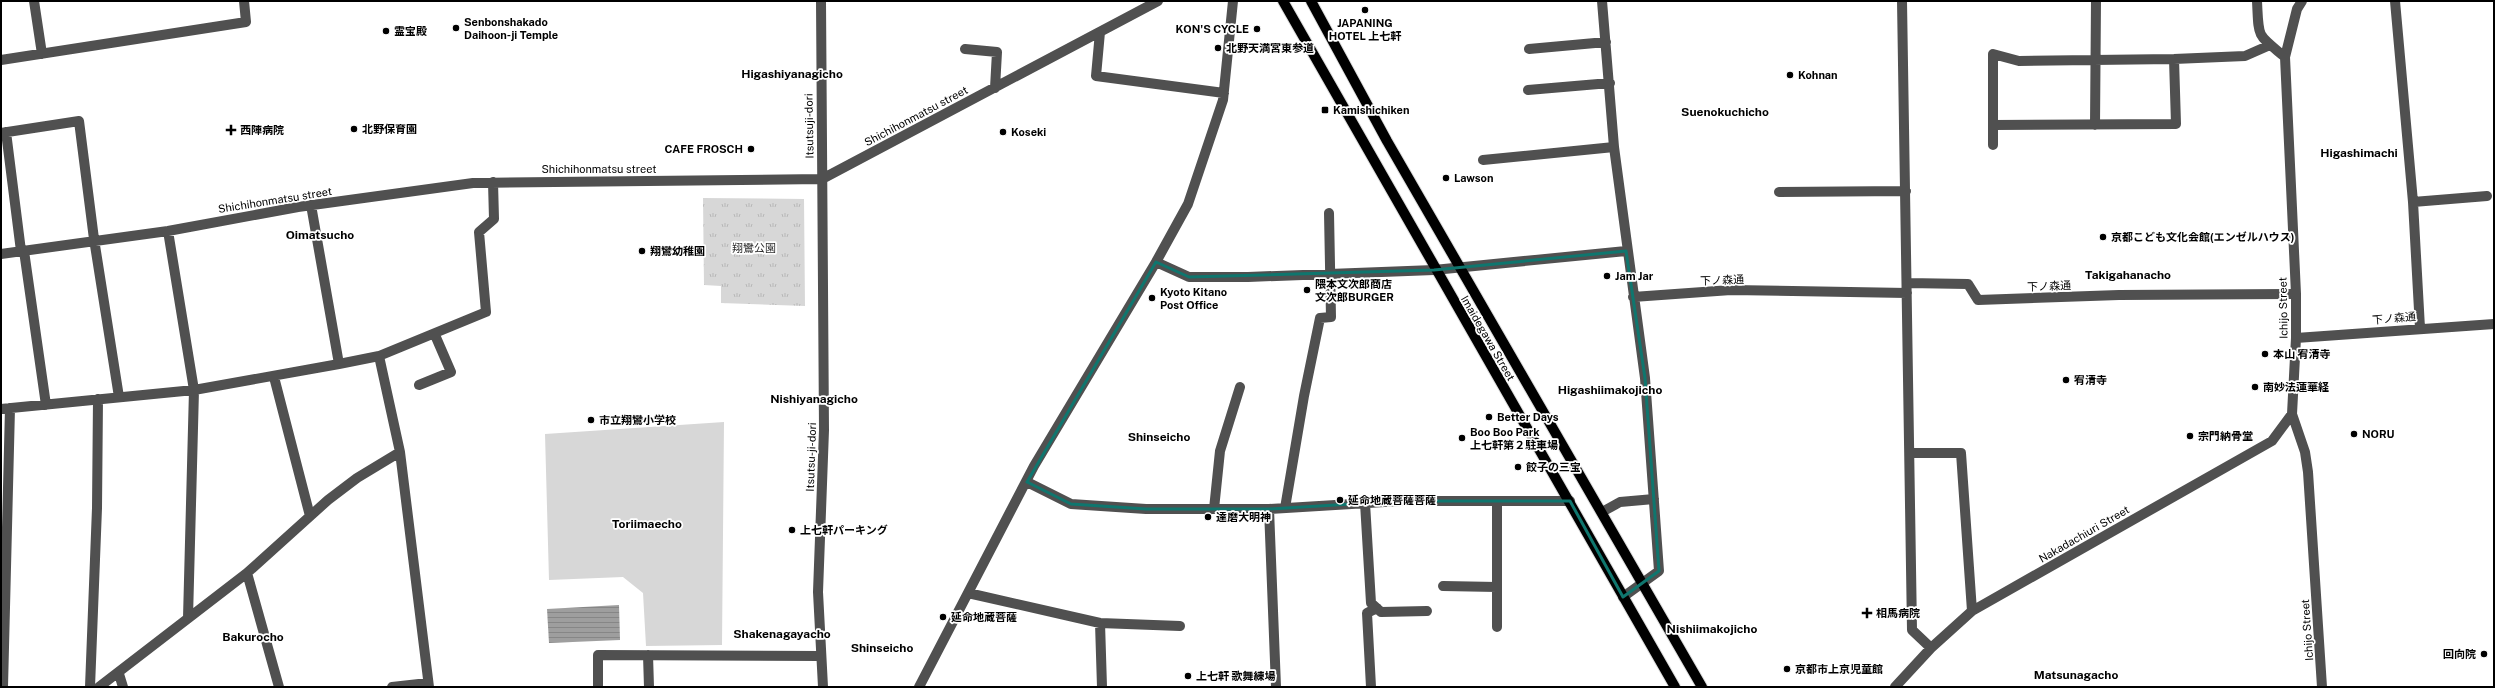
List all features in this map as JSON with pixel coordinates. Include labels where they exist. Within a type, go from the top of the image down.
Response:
[{"type":"main road","name":"Imaidegawa Street","points":[[1282,1],[1434,270],[1570,501],[1675,687]]},
{"type":"main road","name":"Imaidegawa Street","points":[[1311,1],[1387,141],[1702,687]]},
{"type":"street","points":[[34,1],[42,54]]},
{"type":"street","points":[[1,60],[246,22],[244,1]]},
{"type":"street","name":"Itsutsuji-dori","points":[[821,1],[822,179]]},
{"type":"street","name":"Shichihonmatsu street","points":[[1,254],[168,231],[311,205],[493,182],[822,179],[1158,1]]},
{"type":"street","points":[[919,687],[1027,482],[1156,262],[1188,204],[1210,145],[1224,93],[1233,1]]},
{"type":"street","points":[[1602,1],[1610,83],[1614,147],[1626,251],[1634,297],[1644,378],[1659,571],[1624,597]]},
{"type":"street","points":[[1902,1],[1912,630],[1931,648]]},
{"type":"street","points":[[2096,1],[2096,125]]},
{"type":"street","points":[[2258,1],[2259,32],[2261,38],[2284,57]]},
{"type":"street","name":"Ichijo Street","points":[[2302,1],[2297,9],[2284,57],[2296,294],[2296,338],[2292,414],[2305,452],[2308,472],[2322,687]]},
{"type":"street","points":[[2395,1],[2413,202],[2420,328]]},
{"type":"street","points":[[1100,32],[1096,76],[1224,93]]},
{"type":"street","points":[[1529,49],[1606,42]]},
{"type":"street","points":[[1993,145],[1993,54],[2019,61],[2174,59],[2245,56],[2270,45]]},
{"type":"street","points":[[965,49],[997,52],[995,88]]},
{"type":"street","points":[[1993,125],[2176,124],[2174,59]]},
{"type":"street","points":[[1528,90],[1610,83]]},
{"type":"street","points":[[46,405],[4,133],[78,122],[94,240],[119,397]]},
{"type":"street","points":[[1483,160],[1614,147]]},
{"type":"street","name":"Itsutsu-ji-dori","points":[[822,179],[824,430],[818,592],[822,687]]},
{"type":"street","points":[[3,687],[6,409],[194,390],[274,377],[379,356],[435,335],[486,312],[479,232],[494,219],[493,182]]},
{"type":"street","points":[[1779,192],[1906,191]]},
{"type":"street","points":[[2413,202],[2487,196]]},
{"type":"street","points":[[311,205],[339,364]]},
{"type":"street","points":[[1285,508],[1304,396],[1320,318],[1331,317],[1329,213]]},
{"type":"street","points":[[168,231],[194,390],[188,618]]},
{"type":"street","points":[[1156,262],[1189,277],[1331,274],[1460,268],[1626,251]]},
{"type":"street","name":"下ノ森通","points":[[1634,297],[1732,290],[1907,288],[1968,284],[1978,300],[2118,295],[2296,294]]},
{"type":"street","name":"下ノ森通","points":[[2296,338],[2420,328],[2494,324]]},
{"type":"street","points":[[419,384],[451,372],[435,335]]},
{"type":"street","points":[[379,356],[400,452],[428,685],[392,687]]},
{"type":"street","points":[[274,377],[310,516]]},
{"type":"street","points":[[1214,509],[1220,451],[1240,387]]},
{"type":"street","points":[[90,687],[97,508],[98,399]]},
{"type":"street","name":"Nakadachiuri Street","points":[[1895,687],[1931,648],[1972,611],[2272,441],[2292,414]]},
{"type":"street","points":[[99,687],[119,674],[247,572],[310,516],[357,478],[400,452]]},
{"type":"street","points":[[1910,453],[1961,454],[1972,611]]},
{"type":"street","points":[[1027,482],[1071,504],[1146,509],[1269,509],[1365,503],[1570,501]]},
{"type":"street","points":[[1602,512],[1620,502],[1654,499]]},
{"type":"street","points":[[1497,501],[1497,628]]},
{"type":"street","points":[[1365,503],[1371,603],[1381,612],[1428,611]]},
{"type":"street","points":[[1269,509],[1276,687]]},
{"type":"street","points":[[247,572],[279,687]]},
{"type":"street","points":[[1443,586],[1497,587]]},
{"type":"street","points":[[968,593],[1100,623],[1180,626]]},
{"type":"street","points":[[1372,687],[1367,613],[1377,608]]},
{"type":"street","points":[[1100,623],[1102,687]]},
{"type":"street","points":[[598,687],[598,655],[820,656]]},
{"type":"street","points":[[648,655],[649,687]]},
{"type":"street","points":[[119,674],[123,687]]},
{"type":"highlighted area","points":[[1626,251],[1645,378],[1659,571],[1623,597],[1570,501],[1401,501],[1269,509],[1146,509],[1071,504],[1027,482],[1156,262],[1189,277],[1434,270]]},
{"type":"green space","name":"翔鸞公園","points":[[703,198],[804,199],[805,306],[721,303],[721,286],[704,285]]},
{"type":"green space","points":[[724,422],[722,645],[646,646],[643,593],[623,577],[549,580],[545,434]]},
{"type":"shaded area","points":[[619,605],[620,640],[549,643],[547,609]]},
{"type":"place","name":"JAPANING HOTEL 上七軒","points":[[1365,10]]},
{"type":"place","name":"Senbonshakado Daihoon-ji Temple","points":[[456,28]]},
{"type":"place","name":"KON'S CYCLE","points":[[1257,29]]},
{"type":"place","name":"霊宝殿","points":[[386,31]]},
{"type":"place","name":"北野天満宮東参道","points":[[1218,48]]},
{"type":"place","name":"Kohnan","points":[[1790,75]]},
{"type":"place","name":"Kamishichiken","points":[[1325,110]]},
{"type":"place","name":"北野保育園","points":[[354,129]]},
{"type":"place","name":"西陣病院","points":[[231,130]]},
{"type":"place","name":"Koseki","points":[[1003,132]]},
{"type":"place","name":"CAFE FROSCH","points":[[751,149]]},
{"type":"place","name":"Lawson","points":[[1446,178]]},
{"type":"place","name":"京都こども文化会館(エンゼルハウス)","points":[[2103,237]]},
{"type":"place","name":"翔鸞幼稚園","points":[[642,251]]},
{"type":"place","name":"Jam Jar","points":[[1607,276]]},
{"type":"place","name":"隈本文次郎商店 文次郎BURGER","points":[[1307,290]]},
{"type":"place","name":"Kyoto Kitano Post Office","points":[[1152,298]]},
{"type":"place","name":"本山 宥清寺","points":[[2265,354]]},
{"type":"place","name":"宥清寺","points":[[2066,380]]},
{"type":"place","name":"南妙法蓮華経","points":[[2255,387]]},
{"type":"place","name":"Better Days","points":[[1489,417]]},
{"type":"place","name":"市立翔鸞小学校","points":[[591,420]]},
{"type":"place","name":"NORU","points":[[2354,434]]},
{"type":"place","name":"宗門納骨堂","points":[[2190,436]]},
{"type":"place","name":"Boo Boo Park 上七軒第２駐車場","points":[[1462,438]]},
{"type":"place","name":"餃子の三宝","points":[[1518,467]]},
{"type":"place","name":"延命地蔵菩薩菩薩","points":[[1340,500]]},
{"type":"place","name":"達磨大明神","points":[[1208,517]]},
{"type":"place","name":"上七軒パーキング","points":[[792,530]]},
{"type":"place","name":"相馬病院","points":[[1867,613]]},
{"type":"place","name":"延命地蔵菩薩","points":[[943,617]]},
{"type":"place","name":"回向院","points":[[2484,654]]},
{"type":"place","name":"京都市上京児童館","points":[[1787,669]]},
{"type":"place","name":"上七軒 歌舞練場","points":[[1188,676]]},
{"type":"district","name":"Higashiyanagicho","points":[[792,74]]},
{"type":"district","name":"Suenokuchicho","points":[[1725,112]]},
{"type":"district","name":"Higashimachi","points":[[2359,153]]},
{"type":"district","name":"Oimatsucho","points":[[320,235]]},
{"type":"district","name":"Takigahanacho","points":[[2128,275]]},
{"type":"district","name":"Higashiimakojicho","points":[[1610,390]]},
{"type":"district","name":"Nishiyanagicho","points":[[814,399]]},
{"type":"district","name":"Shinseicho","points":[[1159,437]]},
{"type":"district","name":"Toriimaecho","points":[[647,524]]},
{"type":"district","name":"Nishiimakojicho","points":[[1712,629]]},
{"type":"district","name":"Shakenagayacho","points":[[782,634]]},
{"type":"district","name":"Bakurocho","points":[[253,637]]},
{"type":"district","name":"Shinseicho","points":[[882,648]]},
{"type":"district","name":"Matsunagacho","points":[[2076,675]]}]
